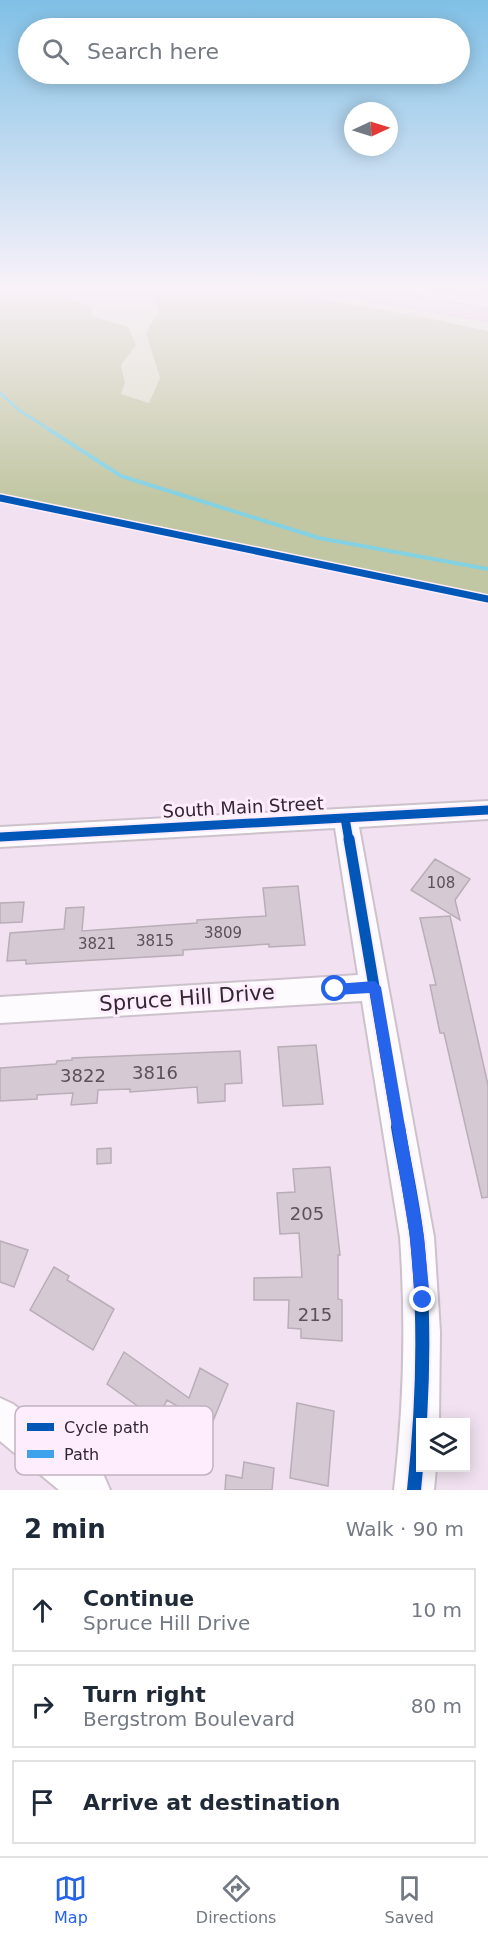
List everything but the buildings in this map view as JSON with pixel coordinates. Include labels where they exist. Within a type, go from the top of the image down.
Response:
[{"type":"street","name":"South Main Street","points":[[0,837],[488,810]]},
{"type":"street","points":[[345,818],[417,1237],[423,1300],[424,1373],[414,1490]]},
{"type":"street","name":"Spruce Hill Drive","points":[[0,1010],[375,987]]},
{"type":"street","points":[[0,1417],[15,1429]]},
{"type":"street","points":[[72,1475],[90,1490]]},
{"type":"green space","points":[[0,358],[127,358],[121,365],[125,383],[121,394],[149,403],[160,378],[154,358],[488,358],[488,595],[0,495]]},
{"type":"green space","points":[[122,358],[154,358],[160,378],[149,403],[120,394],[125,383],[121,365]]},
{"type":"waterway","points":[[0,393],[19,410],[53,432]]},
{"type":"waterway","points":[[50,430],[121,476],[319,538],[488,569]]},
{"type":"cycle path","points":[[0,498],[488,599]]},
{"type":"cycle path","points":[[0,837],[488,810]]},
{"type":"cycle path","points":[[345,818],[417,1237],[422,1363],[420,1427],[414,1490]]},
{"type":"route","points":[[335,989],[375,987],[417,1237],[423,1300]]}]
